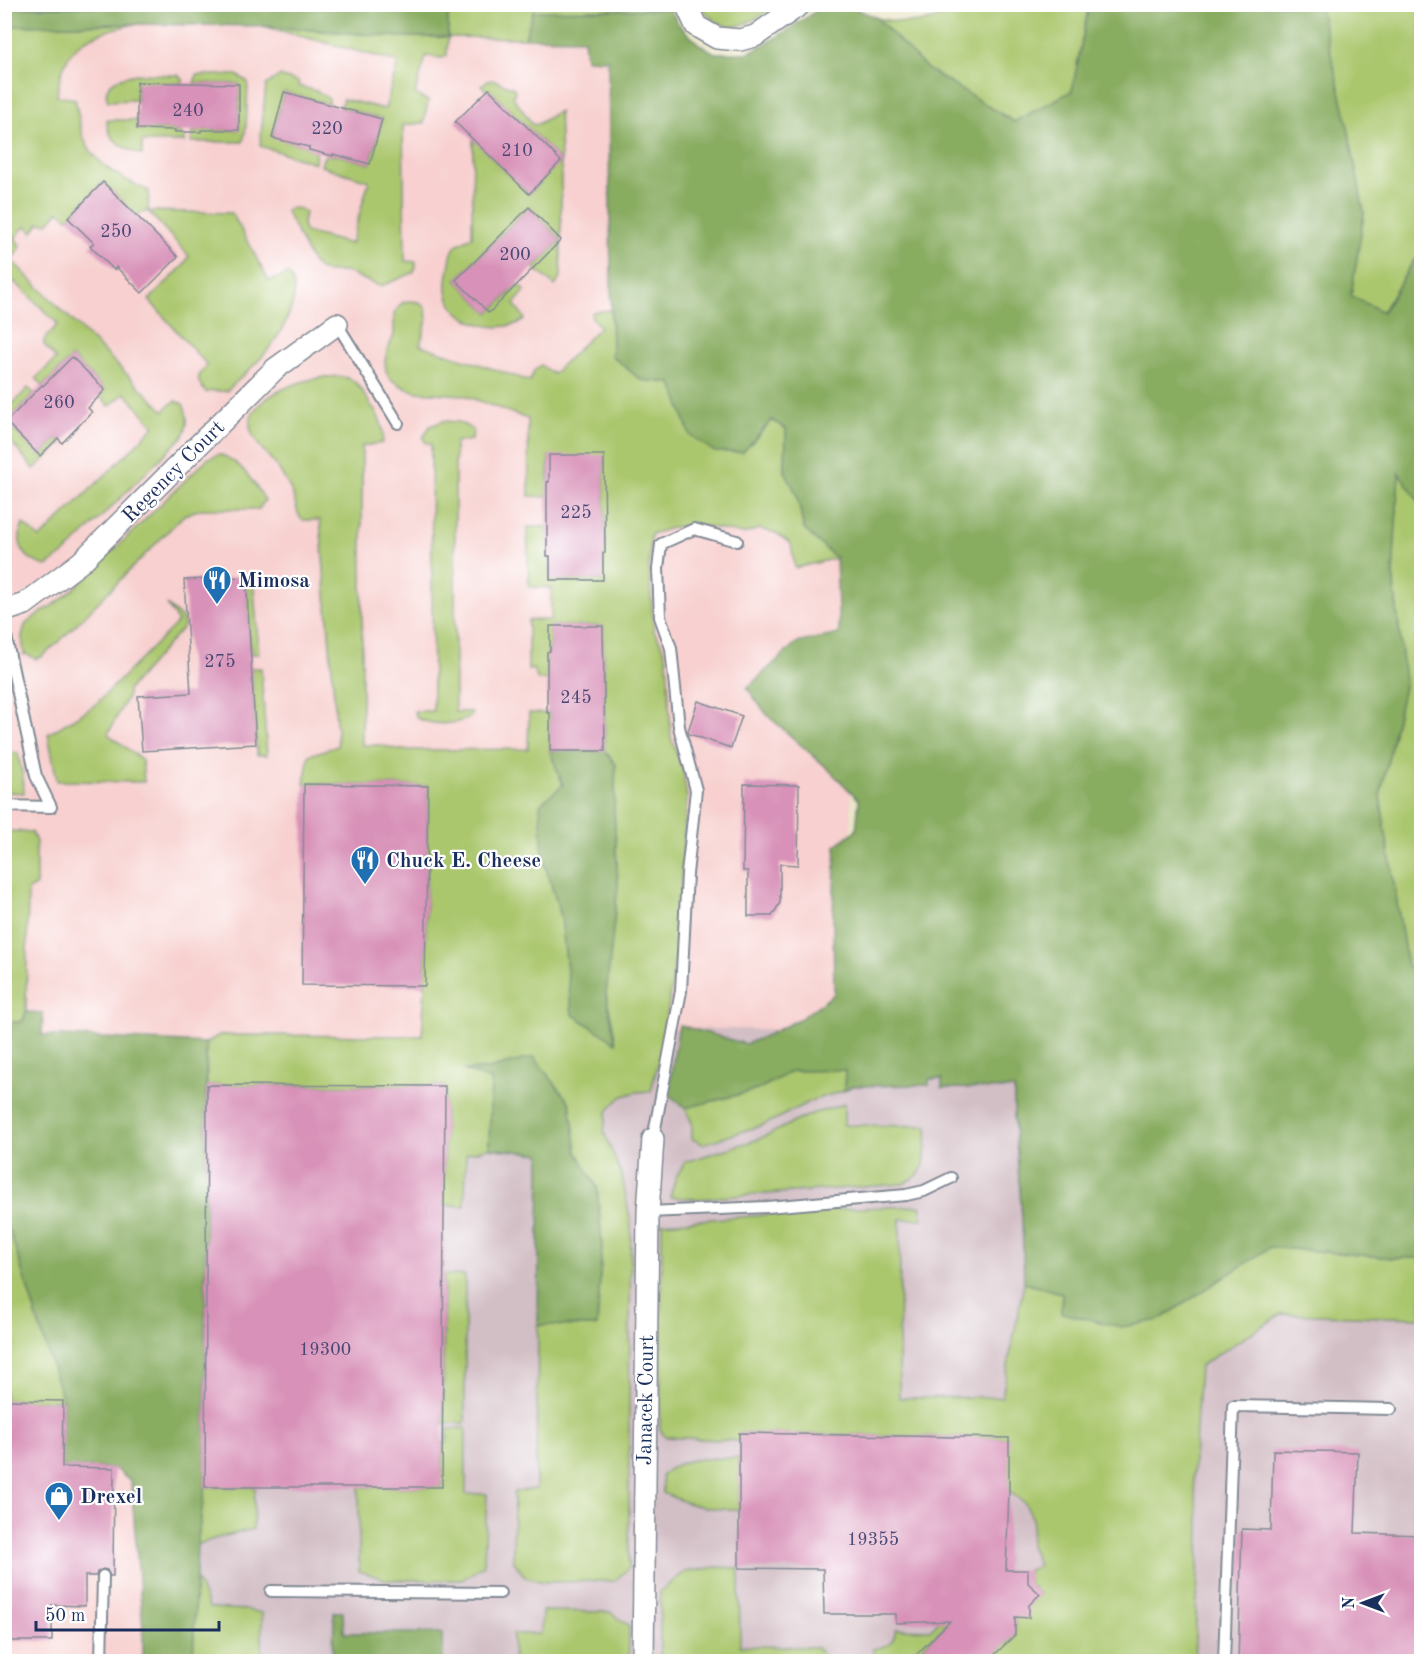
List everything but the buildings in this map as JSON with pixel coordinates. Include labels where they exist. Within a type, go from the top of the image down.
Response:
[{"type":"street","points":[[686,4],[696,26],[717,38],[740,40],[755,36],[801,4]]},
{"type":"street","name":"Regency Court","points":[[4,611],[25,604],[81,562],[275,369],[337,324]]},
{"type":"street","name":"Janacek Court","points":[[643,1662],[648,1212],[652,1139]]},
{"type":"lane","points":[[337,324],[398,423]]},
{"type":"lane","points":[[652,1139],[681,991],[687,874],[696,790],[679,727],[671,648],[660,617],[658,569],[661,544],[694,529],[738,541]]},
{"type":"lane","points":[[4,622],[36,776],[51,807],[4,806]]},
{"type":"lane","points":[[648,1212],[767,1207],[906,1195],[924,1191],[951,1178]]},
{"type":"lane","points":[[1224,1662],[1233,1406],[1391,1409]]},
{"type":"lane","points":[[101,1662],[103,1576]]},
{"type":"lane","points":[[271,1591],[500,1593]]},
{"type":"shaded area","points":[[451,4],[629,26],[849,340],[852,1030],[147,1661],[5,1662],[5,5]]},
{"type":"shaded area","points":[[630,1028],[1056,1032],[1421,1275],[1421,1661],[147,1662],[148,1066]]},
{"type":"green space","points":[[668,4],[670,9],[534,11],[525,38],[448,37],[448,10],[128,6],[5,8],[4,5]]},
{"type":"green space","points":[[700,5],[777,5],[747,23],[728,26],[709,16]]},
{"type":"green space","points":[[825,5],[845,5],[876,17],[927,69],[1014,122],[1072,91],[1089,5],[1319,5],[1346,116],[1364,213],[1351,296],[1383,312],[1414,260],[1421,259],[1421,505],[1399,473],[1393,574],[1405,682],[1380,796],[1407,966],[1421,973],[1421,1258],[1394,1258],[1270,1247],[1159,1320],[1122,1327],[1061,1313],[1062,1293],[1024,1283],[1014,1089],[942,1088],[942,1079],[929,1079],[929,1085],[852,1086],[844,1091],[845,1070],[792,1071],[757,1090],[685,1108],[668,1094],[679,1025],[746,1044],[801,1018],[834,994],[833,912],[836,845],[856,830],[859,800],[767,715],[747,688],[796,643],[839,634],[836,558],[804,529],[797,495],[785,471],[786,429],[772,420],[743,452],[715,452],[690,435],[672,383],[641,380],[612,356],[608,60],[586,59],[584,39],[525,38],[533,11],[670,9],[679,25],[699,44],[715,53],[748,53]]},
{"type":"green space","points":[[963,5],[1089,5],[1072,91],[1014,122],[927,69],[876,18],[900,22],[921,22],[942,17]]},
{"type":"green space","points":[[1319,5],[1421,5],[1421,259],[1414,260],[1382,312],[1351,296],[1364,213]]},
{"type":"green space","points":[[128,6],[448,9],[448,37],[401,37],[263,26],[135,24],[5,26],[5,8]]},
{"type":"green space","points":[[135,24],[104,32],[80,44],[65,64],[57,96],[75,99],[83,136],[94,155],[119,176],[149,191],[148,211],[136,215],[103,182],[68,218],[59,211],[48,223],[39,223],[33,232],[25,226],[15,238],[21,247],[11,260],[164,411],[176,401],[183,404],[187,424],[183,436],[65,553],[47,566],[39,564],[23,551],[20,539],[23,524],[40,538],[154,426],[125,393],[109,406],[100,396],[105,390],[72,357],[43,386],[36,378],[56,359],[44,345],[44,340],[58,324],[15,282],[5,288],[4,26]]},
{"type":"green space","points":[[263,26],[401,37],[448,37],[447,56],[442,58],[426,56],[415,94],[428,101],[424,123],[403,125],[405,261],[416,262],[413,273],[381,286],[347,272],[325,272],[319,269],[312,262],[286,211],[294,208],[305,212],[303,224],[305,232],[351,244],[369,181],[321,166],[323,158],[327,154],[333,156],[333,154],[370,164],[382,119],[340,107],[343,99],[385,109],[398,62]]},
{"type":"green space","points":[[137,74],[178,75],[183,79],[183,83],[137,83],[137,100],[108,101],[106,95],[110,85]]},
{"type":"green space","points":[[197,75],[237,75],[248,82],[246,128],[243,142],[191,142],[193,132],[201,130],[239,130],[239,84],[194,83]]},
{"type":"green space","points":[[279,76],[299,82],[298,86],[317,91],[329,99],[328,104],[284,92],[272,137],[316,151],[315,163],[260,146],[266,85]]},
{"type":"green space","points":[[494,80],[514,88],[513,97],[533,125],[559,111],[561,161],[489,89],[487,91],[481,85]]},
{"type":"green space","points":[[107,120],[137,120],[137,129],[175,130],[175,132],[181,132],[182,137],[185,137],[185,142],[142,142],[142,155],[123,147],[113,138]]},
{"type":"green space","points":[[473,139],[529,194],[561,161],[561,240],[529,207],[456,280],[489,313],[518,285],[525,291],[514,304],[524,320],[505,326],[494,326],[483,325],[463,316],[450,301],[447,285],[450,259],[454,248],[472,237]]},
{"type":"green space","points":[[148,211],[232,213],[269,281],[288,274],[293,282],[293,302],[290,313],[273,344],[227,391],[207,393],[203,389],[198,379],[207,365],[149,300],[183,266],[189,256]]},
{"type":"green space","points":[[561,240],[561,277],[555,286],[534,268]]},
{"type":"green space","points":[[419,302],[426,308],[427,320],[420,345],[530,381],[534,371],[541,365],[553,374],[600,327],[591,316],[593,312],[611,310],[612,356],[641,380],[672,383],[690,435],[743,452],[772,420],[786,429],[785,471],[797,495],[804,529],[836,558],[795,568],[791,544],[776,533],[759,529],[743,534],[704,526],[679,526],[651,534],[649,568],[654,631],[667,658],[671,737],[683,771],[687,797],[675,964],[663,1043],[651,1091],[636,1092],[621,1097],[607,1111],[604,1132],[622,1176],[631,1224],[629,1568],[614,1581],[543,1582],[525,1577],[513,1560],[514,1492],[536,1489],[538,1325],[597,1326],[602,1244],[597,1188],[577,1152],[570,1103],[534,1057],[488,1069],[466,1070],[491,1080],[489,1148],[466,1154],[465,1206],[444,1205],[445,1086],[207,1085],[206,1043],[219,1035],[422,1036],[428,786],[304,784],[309,755],[338,746],[320,520],[300,518],[290,489],[276,465],[254,439],[250,426],[252,414],[261,403],[274,394],[309,380],[326,377],[341,377],[352,380],[358,385],[377,413],[383,433],[382,443],[362,446],[362,745],[381,745],[399,750],[528,749],[529,713],[550,713],[550,751],[563,785],[543,858],[561,916],[572,1014],[616,1042],[606,994],[618,885],[614,810],[616,765],[605,751],[603,626],[550,626],[547,680],[538,680],[533,669],[528,670],[528,620],[551,620],[551,588],[529,587],[527,527],[547,527],[550,580],[602,580],[603,553],[605,552],[604,456],[549,456],[547,497],[529,496],[528,419],[463,395],[418,392],[407,389],[390,379],[385,361],[394,335],[394,313],[402,303]]},
{"type":"green space","points":[[28,388],[34,393],[6,422],[4,413]]},
{"type":"green space","points":[[443,421],[459,422],[473,430],[472,440],[455,442],[455,712],[472,712],[470,718],[443,724],[417,718],[414,711],[433,711],[431,444],[426,443],[423,438],[430,426]]},
{"type":"green space","points":[[6,422],[40,456],[58,438],[62,443],[34,469],[5,435]]},
{"type":"green space","points":[[219,454],[234,461],[251,479],[265,500],[259,509],[201,509],[184,515],[60,641],[36,659],[24,655],[22,636],[25,625],[77,586],[207,459]]},
{"type":"green space","points":[[1399,472],[1422,505],[1421,973],[1407,966],[1380,796],[1405,682],[1393,574]]},
{"type":"green space","points":[[246,577],[253,577],[259,654],[251,654]]},
{"type":"green space","points":[[167,605],[183,619],[184,626],[128,690],[128,695],[108,734],[142,760],[144,782],[57,781],[48,734],[96,704],[178,622]]},
{"type":"green space","points":[[251,668],[261,668],[267,755],[257,755]]},
{"type":"green space","points":[[550,751],[605,751],[616,765],[614,810],[618,885],[606,994],[616,1043],[572,1014],[561,916],[543,858],[540,804],[563,785]]},
{"type":"green space","points":[[16,752],[23,776],[24,793],[5,792],[5,755]]},
{"type":"green space","points":[[5,831],[32,832],[36,842],[36,885],[28,891],[26,1012],[23,1021],[5,1024]]},
{"type":"green space","points":[[26,1012],[43,1013],[42,1035],[206,1043],[205,1487],[197,1545],[193,1661],[143,1661],[143,1629],[131,1482],[114,1468],[62,1467],[63,1401],[10,1232],[5,1228],[4,1024],[23,1021]]},
{"type":"green space","points":[[534,1057],[570,1103],[577,1152],[597,1187],[602,1244],[597,1326],[538,1325],[540,1154],[489,1148],[491,1080],[464,1070],[488,1069]]},
{"type":"green space","points":[[845,1070],[844,1091],[813,1100],[766,1124],[703,1144],[692,1139],[692,1123],[685,1108],[757,1090],[792,1071]]},
{"type":"green space","points":[[844,1104],[844,1125],[928,1126],[924,1165],[917,1176],[903,1184],[696,1199],[670,1197],[676,1177],[685,1162],[759,1139],[811,1114]]},
{"type":"green space","points":[[920,1206],[923,1219],[900,1219],[899,1398],[1002,1397],[1024,1283],[1063,1293],[1061,1313],[1159,1320],[1270,1247],[1394,1258],[1421,1258],[1421,1318],[1281,1314],[1200,1366],[1193,1476],[1200,1532],[1194,1661],[987,1661],[1015,1635],[1015,1617],[1040,1594],[1028,1583],[1028,1570],[1038,1567],[1030,1546],[1033,1519],[1024,1502],[1009,1492],[1008,1438],[740,1433],[739,1441],[665,1437],[660,1429],[662,1223],[856,1208]]},
{"type":"green space","points":[[4,1228],[10,1232],[63,1401],[5,1400]]},
{"type":"green space","points":[[444,1275],[465,1275],[465,1423],[443,1423]]},
{"type":"green space","points":[[466,1428],[466,1494],[487,1494],[484,1565],[462,1580],[387,1580],[359,1571],[359,1487],[442,1487],[443,1443],[447,1443],[448,1429]]},
{"type":"green space","points":[[739,1458],[739,1509],[700,1506],[663,1493],[662,1475],[679,1464],[698,1459]]},
{"type":"green space","points":[[205,1487],[255,1487],[253,1529],[197,1545]]},
{"type":"green space","points":[[716,1567],[739,1568],[740,1646],[816,1647],[829,1661],[660,1661],[660,1591],[685,1572]]},
{"type":"green space","points":[[196,1578],[209,1608],[262,1613],[262,1661],[193,1662]]},
{"type":"green space","points":[[542,1611],[610,1612],[629,1626],[629,1661],[513,1661],[513,1634],[541,1634]]},
{"type":"green space","points":[[334,1612],[343,1612],[344,1633],[442,1633],[443,1661],[333,1661]]},
{"type":"green space","points":[[950,1620],[909,1661],[873,1661],[873,1649],[889,1644],[896,1629],[930,1630],[939,1621]]},
{"type":"place","name":"Mimosa","points":[[217,606]]},
{"type":"place","name":"Chuck E. Cheese","points":[[365,886]]},
{"type":"place","name":"Drexel","points":[[59,1522]]}]
